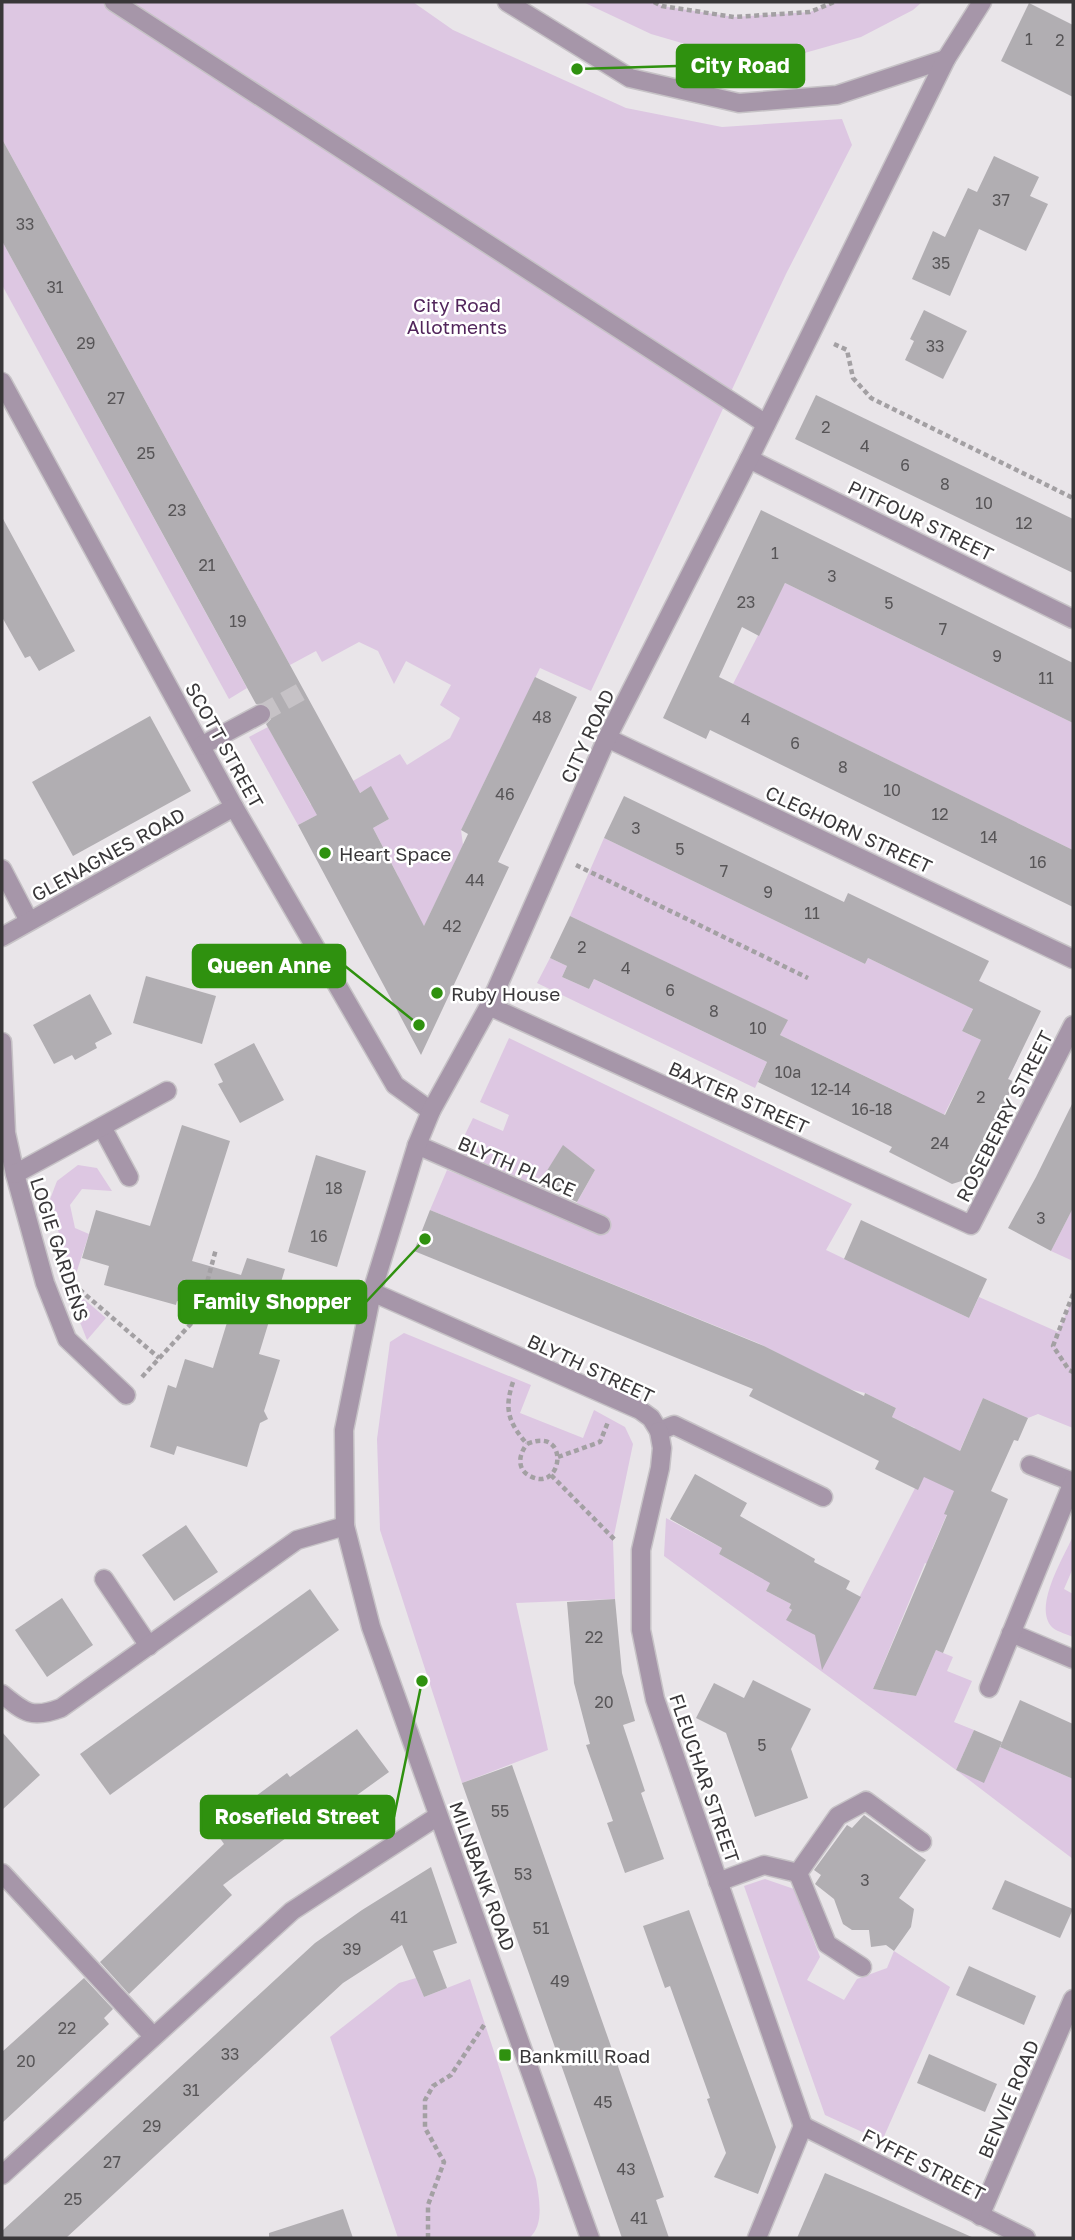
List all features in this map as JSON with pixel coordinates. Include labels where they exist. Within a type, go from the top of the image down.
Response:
[{"type":"street","points":[[114,2],[766,424]]},
{"type":"street","points":[[507,2],[630,78],[739,103],[837,95],[946,60]]},
{"type":"street","name":"CITY ROAD","points":[[345,1526],[344,1430],[372,1292],[417,1145],[431,1111],[489,1006],[607,738],[749,459],[946,60],[982,2]]},
{"type":"street","name":"SCOTT STREET","points":[[2,382],[234,807],[395,1085],[431,1111]]},
{"type":"street","name":"PITFOUR STREET","points":[[749,459],[1073,619]]},
{"type":"street","points":[[201,746],[261,714]]},
{"type":"street","name":"CLEGHORN STREET","points":[[607,738],[1073,959]]},
{"type":"street","name":"GLENAGNES ROAD","points":[[2,937],[234,807]]},
{"type":"street","points":[[2,869],[29,921]]},
{"type":"street","name":"BAXTER STREET","points":[[489,1006],[971,1226]]},
{"type":"street","name":"ROSEBERRY STREET","points":[[971,1226],[1073,1025]]},
{"type":"street","name":"LOGIE GARDENS","points":[[2,1042],[6,1133],[46,1283],[67,1339],[126,1395]]},
{"type":"street","name":"LOGIE GARDENS","points":[[15,1174],[167,1091]]},
{"type":"street","points":[[102,1127],[129,1177]]},
{"type":"street","name":"BLYTH PLACE","points":[[417,1145],[601,1226]]},
{"type":"street","name":"BLYTH STREET","points":[[372,1292],[640,1410],[651,1418],[659,1431],[674,1425],[823,1497]]},
{"type":"street","name":"FLEUCHAR STREET","points":[[659,1431],[662,1448],[660,1468],[641,1550],[641,1630],[655,1699],[803,2126]]},
{"type":"street","points":[[989,1688],[1073,1482],[1030,1465]]},
{"type":"street","points":[[2,1695],[21,1710],[42,1715],[61,1708],[297,1541],[345,1526]]},
{"type":"street","name":"MILNBANK ROAD","points":[[345,1526],[371,1627],[590,2238]]},
{"type":"street","points":[[104,1579],[149,1646]]},
{"type":"street","points":[[1011,1633],[1073,1659]]},
{"type":"street","points":[[798,1873],[838,1816],[866,1801],[922,1842]]},
{"type":"street","points":[[2,2175],[292,1911],[438,1816]]},
{"type":"street","points":[[718,1882],[764,1865],[798,1873]]},
{"type":"street","points":[[2,1873],[153,2036]]},
{"type":"street","points":[[798,1873],[827,1944],[862,1967]]},
{"type":"street","name":"BENVIE ROAD","points":[[981,2216],[1073,2000]]},
{"type":"street","points":[[757,2238],[803,2126]]},
{"type":"street","name":"FYFFE STREET","points":[[803,2126],[1026,2238]]},
{"type":"path","points":[[654,2],[662,6],[734,17],[810,12],[834,2]]},
{"type":"path","points":[[811,333],[847,350],[853,378],[871,398],[1073,498]]},
{"type":"path","points":[[556,856],[808,978]]},
{"type":"path","points":[[126,1395],[198,1316],[216,1249]]},
{"type":"path","points":[[46,1283],[64,1276],[159,1358]]},
{"type":"path","points":[[1073,1294],[1053,1346],[1073,1372]]},
{"type":"path","points":[[521,1358],[506,1402],[514,1429],[527,1444]]},
{"type":"path","points":[[558,1457],[600,1443],[616,1400]]},
{"type":"path","points":[[536,1440],[547,1441],[554,1447],[558,1457],[557,1467],[551,1475],[541,1479],[531,1478],[523,1471],[519,1462],[521,1451],[527,1444],[536,1440]]},
{"type":"path","points":[[551,1475],[613,1540],[641,1550]]},
{"type":"path","points":[[428,2238],[428,2206],[444,2162],[425,2128],[425,2100],[433,2086],[451,2075],[484,2022],[511,2014]]},
{"type":"green space","name":"City Road Allotments","points":[[2,2],[413,2],[453,30],[626,108],[722,127],[842,119],[852,145],[786,274],[591,691],[540,668],[461,830],[463,845],[418,939],[388,896],[398,876],[373,828],[389,819],[371,787],[298,825],[249,737],[268,727],[311,805],[400,754],[407,765],[450,738],[460,718],[440,705],[451,685],[406,661],[394,684],[378,651],[359,642],[322,662],[316,651],[290,665],[2,139]]},
{"type":"green space","points":[[583,2],[654,2],[662,6],[734,17],[810,12],[834,2],[922,2],[913,10],[861,37],[801,54],[723,55],[651,34]]},
{"type":"green space","points":[[2,241],[247,688],[229,699],[2,285]]},
{"type":"green space","points":[[785,583],[1073,723],[1073,850],[733,684]]},
{"type":"green space","points":[[604,838],[865,964],[868,958],[967,1006],[979,981],[985,984],[962,1031],[1018,1058],[1008,1079],[971,1061],[940,1123],[910,1109],[904,1095],[780,1035],[787,1020],[570,916]]},
{"type":"green space","points":[[550,958],[567,966],[562,977],[589,989],[594,979],[767,1062],[755,1088],[537,983]]},
{"type":"green space","points":[[509,1038],[852,1204],[826,1250],[969,1318],[979,1297],[1058,1332],[1073,1298],[1073,1428],[1038,1414],[1028,1418],[983,1398],[950,1473],[962,1479],[932,1549],[977,1570],[972,1583],[925,1563],[873,1689],[916,1696],[936,1650],[953,1657],[947,1671],[972,1681],[954,1722],[974,1730],[956,1770],[664,1556],[666,1518],[722,1548],[719,1554],[754,1574],[775,1536],[785,1554],[766,1591],[791,1604],[789,1608],[792,1610],[787,1620],[799,1626],[804,1617],[827,1650],[834,1647],[934,1451],[910,1438],[915,1428],[892,1417],[896,1408],[865,1393],[849,1389],[758,1343],[430,1210],[447,1170],[602,1231],[607,1219],[575,1206],[595,1170],[563,1146],[535,1190],[455,1155],[473,1118],[503,1131],[509,1115],[480,1102]]},
{"type":"green space","points":[[78,1165],[97,1168],[112,1191],[82,1189],[70,1205],[75,1228],[89,1234],[74,1280],[49,1202],[57,1181]]},
{"type":"green space","points":[[1073,1208],[1073,1261],[1051,1251]]},
{"type":"green space","points":[[64,1282],[106,1318],[87,1340]]},
{"type":"green space","points":[[404,1333],[531,1385],[520,1413],[583,1438],[594,1410],[625,1427],[633,1444],[613,1540],[615,1599],[516,1603],[548,1750],[462,1783],[380,1530],[377,1439],[390,1342]]},
{"type":"green space","points":[[1073,1536],[1073,1568],[1064,1589],[1073,1594],[1073,1637],[1053,1628],[1047,1619],[1046,1608],[1051,1583]]},
{"type":"green space","points":[[1000,1747],[1073,1779],[1073,1859],[956,1770],[984,1782]]},
{"type":"green space","points":[[765,1879],[794,1889],[820,1957],[807,1980],[844,2000],[857,1979],[887,1968],[894,1951],[950,1987],[882,2141],[825,2115],[744,1886]]},
{"type":"green space","points":[[416,1978],[424,1997],[470,1979],[536,2179],[539,2219],[529,2238],[398,2238],[330,2037],[399,1983]]},
{"type":"building","points":[[1029,3],[1073,25],[1073,97],[1001,61]]},
{"type":"building","points":[[2,139],[360,793],[371,786],[389,819],[373,828],[424,926],[468,834],[461,830],[535,677],[577,697],[498,862],[509,867],[421,1055],[298,825],[317,815],[266,724],[271,719],[271,709],[266,704],[256,704],[2,241]]},
{"type":"building","points":[[994,156],[1039,177],[1030,196],[1048,204],[1026,251],[979,229],[950,296],[912,279],[933,231],[945,237],[968,188],[977,192]]},
{"type":"building","points":[[924,310],[967,331],[943,379],[905,360],[914,341],[910,339]]},
{"type":"building","points":[[816,395],[1073,519],[1073,573],[795,439]]},
{"type":"building","points":[[761,510],[1073,663],[1073,723],[785,583],[759,636],[742,627],[719,677],[1073,850],[1073,907],[710,730],[706,739],[663,718]]},
{"type":"building","points":[[2,517],[75,651],[39,671],[30,656],[25,658],[2,617]]},
{"type":"building","points":[[150,716],[191,791],[73,856],[32,782]]},
{"type":"building","points":[[624,796],[844,902],[848,893],[989,961],[979,981],[1041,1011],[1008,1079],[1015,1082],[968,1179],[952,1184],[889,1152],[892,1147],[758,1082],[767,1062],[594,979],[589,989],[562,977],[567,966],[550,958],[570,916],[788,1020],[780,1035],[945,1115],[981,1040],[962,1031],[973,1009],[868,958],[865,964],[604,838]]},
{"type":"building","points":[[146,976],[216,996],[202,1044],[133,1023]]},
{"type":"building","points":[[90,994],[112,1034],[95,1043],[97,1048],[75,1060],[72,1055],[54,1064],[33,1025]]},
{"type":"building","points":[[254,1043],[284,1100],[240,1123],[218,1084],[223,1082],[214,1064]]},
{"type":"building","points":[[1073,1102],[1073,1208],[1051,1251],[1008,1228]]},
{"type":"building","points":[[182,1125],[230,1141],[192,1261],[241,1275],[247,1258],[285,1269],[259,1354],[280,1360],[264,1411],[268,1419],[260,1423],[247,1467],[177,1446],[174,1455],[150,1447],[168,1385],[176,1388],[185,1359],[213,1368],[229,1316],[104,1285],[109,1266],[82,1258],[96,1210],[150,1226]]},
{"type":"building","points":[[563,1145],[595,1170],[577,1202],[538,1185]]},
{"type":"building","points":[[316,1155],[366,1171],[337,1267],[288,1252]]},
{"type":"building","points":[[430,1210],[764,1346],[864,1396],[865,1393],[896,1408],[892,1417],[960,1451],[983,1398],[1028,1418],[1018,1441],[1014,1440],[991,1491],[1008,1499],[943,1653],[936,1650],[916,1696],[873,1689],[947,1515],[944,1514],[954,1491],[924,1477],[918,1490],[875,1469],[879,1461],[749,1396],[753,1389],[414,1251]]},
{"type":"building","points":[[861,1220],[987,1279],[969,1318],[844,1259]]},
{"type":"building","points":[[695,1474],[747,1503],[740,1516],[850,1581],[846,1589],[861,1597],[822,1670],[815,1635],[786,1620],[792,1610],[789,1608],[791,1604],[766,1591],[770,1583],[719,1554],[722,1548],[670,1519]]},
{"type":"building","points":[[186,1525],[218,1572],[174,1601],[142,1555]]},
{"type":"building","points":[[310,1589],[339,1630],[110,1795],[80,1754]]},
{"type":"building","points":[[62,1598],[93,1645],[47,1677],[15,1630]]},
{"type":"building","points":[[615,1599],[622,1673],[635,1721],[623,1725],[645,1791],[641,1793],[664,1859],[625,1873],[607,1823],[613,1821],[586,1745],[590,1744],[574,1683],[567,1602]]},
{"type":"building","points":[[753,1680],[811,1709],[791,1749],[808,1798],[755,1817],[726,1733],[696,1718],[714,1683],[744,1698]]},
{"type":"building","points":[[1020,1700],[1073,1724],[1073,1779],[1000,1747]]},
{"type":"building","points":[[357,1729],[389,1772],[321,1821],[318,1816],[294,1832],[223,1885],[232,1895],[129,1994],[100,1962],[224,1844],[213,1828],[287,1773],[290,1777]]},
{"type":"building","points":[[974,1730],[1002,1742],[984,1783],[956,1770]]},
{"type":"building","points":[[2,1732],[40,1775],[2,1810]]},
{"type":"building","points":[[512,1765],[664,2197],[656,2200],[669,2238],[622,2238],[462,1783]]},
{"type":"building","points":[[864,1815],[926,1860],[899,1898],[914,1909],[911,1927],[894,1951],[886,1945],[871,1947],[869,1930],[852,1930],[843,1924],[834,1899],[815,1884],[821,1875],[814,1870],[847,1825],[852,1828]]},
{"type":"building","points":[[431,1867],[457,1943],[433,1951],[447,1988],[424,1997],[402,1945],[343,1983],[66,2238],[2,2238],[2,2231],[315,1943]]},
{"type":"building","points":[[1005,1880],[1073,1909],[1060,1938],[992,1909]]},
{"type":"building","points":[[689,1910],[776,2147],[758,2194],[714,2177],[726,2153],[707,2099],[710,2098],[670,1986],[665,1988],[643,1926]]},
{"type":"building","points":[[969,1966],[1036,1996],[1024,2025],[956,1995]]},
{"type":"building","points":[[84,1978],[113,2009],[104,2018],[109,2024],[2,2123],[2,2052]]},
{"type":"building","points":[[929,2054],[997,2084],[985,2112],[917,2083]]},
{"type":"building","points":[[825,2173],[872,2193],[974,2238],[797,2238]]},
{"type":"building","points":[[343,2209],[353,2238],[269,2238],[269,2233]]},
{"type":"tunnel","points":[[261,714],[304,690]]},
{"type":"place","name":"City Road","points":[[577,69]]},
{"type":"place","name":"Heart Space","points":[[325,853]]},
{"type":"place","name":"Ruby House","points":[[437,993]]},
{"type":"place","name":"Queen Anne","points":[[419,1025]]},
{"type":"place","name":"Family Shopper","points":[[425,1239]]},
{"type":"place","name":"Rosefield Street","points":[[422,1681]]},
{"type":"place","name":"Bankmill Road","points":[[505,2055]]}]
